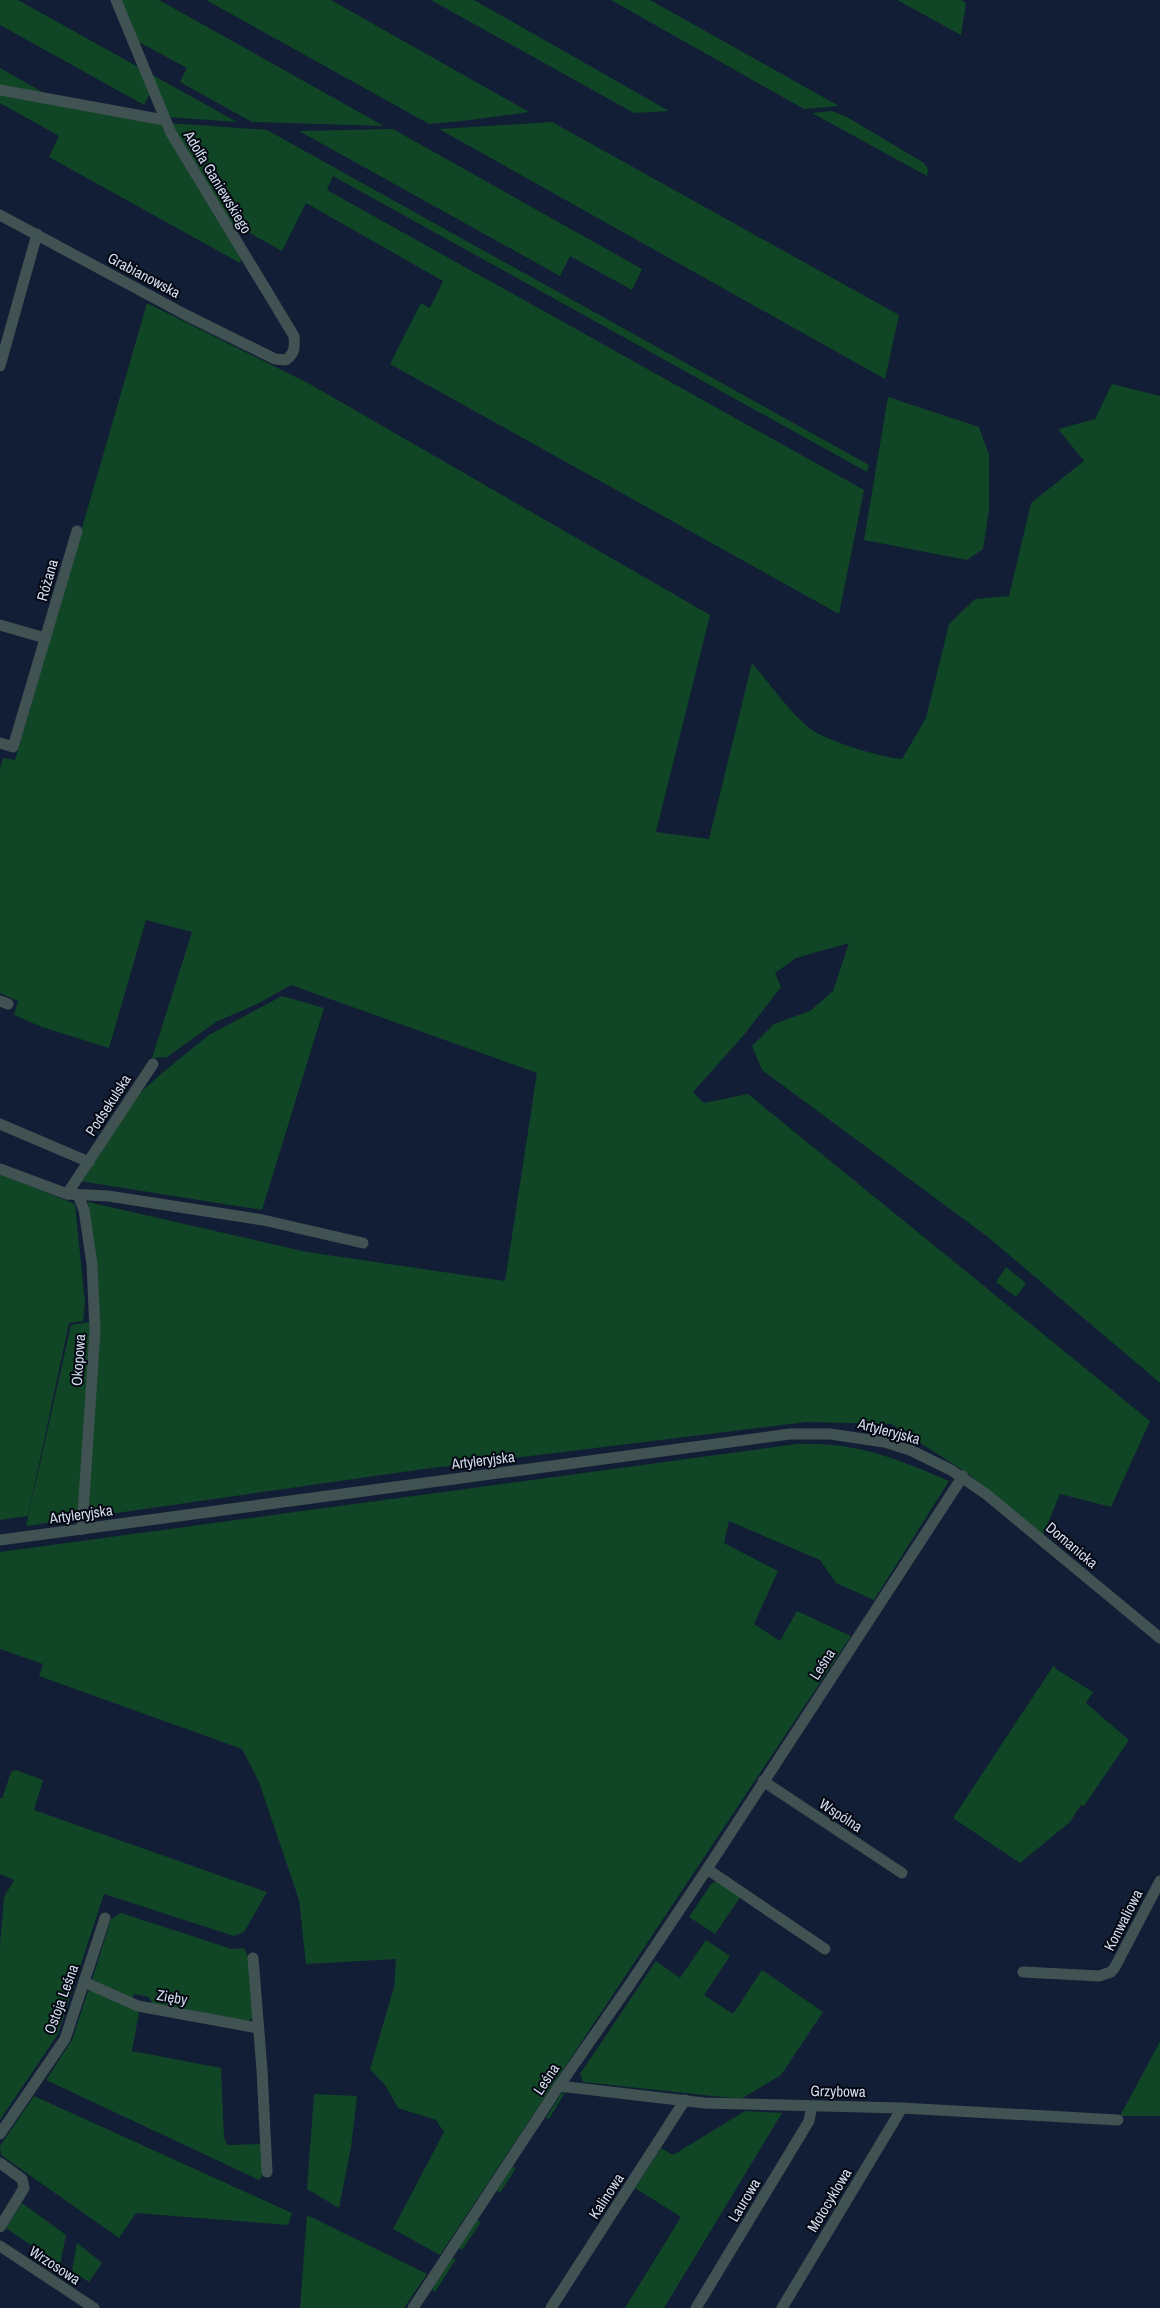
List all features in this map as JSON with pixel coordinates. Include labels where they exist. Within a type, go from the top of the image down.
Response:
[{"type":"street","name":"Adolfa Ganiewskiego","points":[[116,0],[164,120],[294,336],[295,347],[292,356],[286,360],[275,359]]},
{"type":"street","points":[[0,90],[164,120]]},
{"type":"street","name":"Grabianowska","points":[[0,215],[186,315],[275,359]]},
{"type":"street","points":[[0,366],[37,234]]},
{"type":"street","name":"Różana","points":[[0,743],[14,747],[77,531]]},
{"type":"street","points":[[0,625],[45,638]]},
{"type":"street","name":"Podsekulska","points":[[72,1194],[89,1162],[153,1064]]},
{"type":"street","points":[[0,1124],[89,1162]]},
{"type":"street","points":[[0,1169],[72,1194],[108,1196],[263,1220],[363,1243]]},
{"type":"street","name":"Okopowa","points":[[72,1194],[84,1210],[92,1264],[95,1331],[82,1529]]},
{"type":"street","name":"Artyleryjska","points":[[0,1540],[790,1434],[830,1434],[884,1442],[910,1450],[963,1476]]},
{"type":"street","name":"Domanicka","points":[[963,1476],[1160,1638]]},
{"type":"street","name":"Leśna","points":[[413,2308],[559,2086],[628,1987],[963,1476]]},
{"type":"street","name":"Wspólna","points":[[763,1781],[902,1873]]},
{"type":"street","points":[[706,1869],[825,1949]]},
{"type":"street","name":"Konwaliowa","points":[[1023,1972],[1099,1976],[1111,1972],[1115,1968],[1160,1881]]},
{"type":"street","name":"Ostoja Leśna","points":[[0,2134],[65,2039],[105,1918]]},
{"type":"street","points":[[253,1958],[267,2172]]},
{"type":"street","name":"Zięby","points":[[84,1982],[138,2006],[258,2028]]},
{"type":"street","name":"Grzybowa","points":[[559,2086],[736,2104],[902,2108],[1118,2120]]},
{"type":"street","name":"Kalinowa","points":[[551,2308],[686,2100]]},
{"type":"street","name":"Laurowa","points":[[696,2308],[809,2121],[812,2106]]},
{"type":"street","name":"Motocyklowa","points":[[782,2308],[902,2108]]},
{"type":"street","points":[[0,2164],[22,2179],[24,2188],[0,2227]]},
{"type":"street","name":"Wrzosowa","points":[[0,2246],[94,2308]]},
{"type":"green space","points":[[0,0],[18,0],[140,68],[150,93],[144,105],[0,25]]},
{"type":"green space","points":[[120,0],[159,0],[384,126],[252,122],[180,82],[187,68],[135,40]]},
{"type":"green space","points":[[206,0],[331,0],[529,112],[429,124]]},
{"type":"green space","points":[[431,0],[474,0],[669,111],[634,113]]},
{"type":"green space","points":[[611,0],[650,0],[839,106],[804,109]]},
{"type":"green space","points":[[897,0],[961,0],[966,3],[961,35]]},
{"type":"green space","points":[[0,68],[53,98],[0,87]]},
{"type":"green space","points":[[147,72],[237,122],[167,117]]},
{"type":"green space","points":[[0,94],[161,122],[243,254],[240,263],[49,157],[59,136],[0,103]]},
{"type":"green space","points":[[832,111],[847,117],[924,163],[928,169],[927,176],[812,113]]},
{"type":"green space","points":[[552,122],[899,315],[885,379],[439,129]]},
{"type":"green space","points":[[169,123],[267,130],[869,465],[867,472],[333,176],[327,190],[864,490],[839,614],[390,364],[421,303],[430,308],[443,281],[306,203],[282,251],[226,220]]},
{"type":"green space","points":[[393,129],[642,269],[632,290],[570,256],[560,276],[299,131]]},
{"type":"green space","points":[[147,303],[308,383],[710,615],[656,832],[709,839],[752,663],[808,727],[827,738],[853,748],[902,759],[926,718],[949,624],[975,599],[1009,596],[1031,503],[1084,461],[1058,429],[1095,419],[1112,384],[1160,396],[1160,1383],[988,1237],[762,1070],[752,1046],[774,1024],[810,1011],[833,991],[849,943],[796,958],[775,973],[781,987],[743,1036],[693,1092],[704,1103],[748,1094],[1150,1421],[1111,1507],[1060,1494],[1043,1535],[967,1473],[891,1424],[807,1422],[424,1469],[26,1526],[71,1325],[90,1322],[96,1266],[88,1202],[307,1252],[505,1281],[537,1073],[291,985],[257,1004],[216,1022],[167,1057],[152,1058],[192,932],[146,920],[109,1048],[42,1027],[14,1015],[18,1001],[0,993],[0,769],[3,758],[15,760]]},
{"type":"green space","points":[[888,397],[979,427],[989,455],[989,510],[983,549],[967,560],[864,540]]},
{"type":"green space","points":[[282,996],[324,1008],[262,1210],[79,1181],[140,1093],[209,1035]]},
{"type":"green space","points":[[0,1174],[75,1204],[85,1303],[83,1321],[69,1323],[28,1516],[0,1520]]},
{"type":"green space","points":[[1006,1267],[1026,1283],[1016,1297],[996,1282]]},
{"type":"green space","points":[[797,1444],[838,1446],[875,1453],[911,1465],[949,1481],[874,1600],[836,1583],[820,1560],[729,1521],[724,1543],[778,1571],[754,1624],[780,1641],[797,1611],[851,1636],[440,2255],[393,2229],[444,2132],[436,2120],[398,2108],[385,2085],[370,2069],[394,1987],[396,1959],[306,1964],[299,1900],[259,1782],[242,1749],[39,1676],[43,1664],[0,1649],[0,1552]]},
{"type":"green space","points":[[1054,1665],[1056,1669],[1093,1692],[1086,1703],[1129,1740],[1084,1806],[1081,1805],[1070,1822],[1020,1863],[953,1818]]},
{"type":"green space","points":[[16,1770],[43,1780],[34,1810],[267,1892],[244,1932],[234,1936],[104,1894],[58,2034],[0,2120],[0,1945],[4,1897],[14,1880],[0,1874],[0,1798],[2,1799],[11,1772]]},
{"type":"green space","points":[[718,1881],[741,1896],[715,1934],[689,1917],[712,1883]]},
{"type":"green space","points":[[121,1913],[232,1949],[244,1948],[249,1959],[255,2017],[247,2022],[153,2005],[149,1997],[134,1994],[132,1999],[92,1980],[111,1919]]},
{"type":"green space","points":[[706,1940],[730,1956],[704,1995],[733,2014],[762,1970],[823,2012],[781,2075],[741,2099],[583,2082],[580,2074],[656,1961],[680,1978]]},
{"type":"green space","points":[[95,1990],[139,2012],[132,2051],[221,2068],[224,2137],[227,2145],[261,2144],[263,2175],[259,2180],[46,2080],[72,2040],[88,1991]]},
{"type":"green space","points":[[1160,2041],[1160,2116],[1120,2116],[1155,2051]]},
{"type":"green space","points":[[566,2091],[549,2119],[546,2118],[561,2094]]},
{"type":"green space","points":[[314,2094],[357,2096],[351,2147],[339,2208],[307,2189]]},
{"type":"green space","points":[[34,2096],[292,2213],[288,2225],[136,2213],[119,2238],[1,2155],[0,2146]]},
{"type":"green space","points":[[745,2111],[782,2113],[664,2308],[625,2308],[681,2217],[635,2188],[661,2148],[673,2155]]},
{"type":"green space","points":[[512,2167],[516,2168],[500,2193],[497,2190]]},
{"type":"green space","points":[[22,2203],[66,2235],[60,2265],[6,2228]]},
{"type":"green space","points":[[307,2215],[427,2274],[404,2308],[300,2308]]},
{"type":"green space","points":[[477,2220],[481,2222],[462,2250],[459,2248]]},
{"type":"green space","points":[[77,2243],[102,2263],[89,2282],[72,2271]]},
{"type":"green space","points":[[452,2258],[456,2259],[435,2292],[432,2289]]}]
